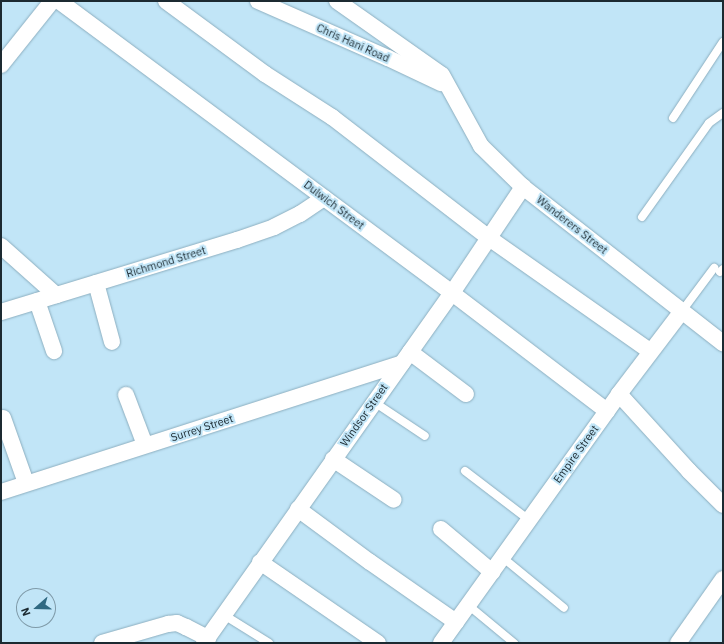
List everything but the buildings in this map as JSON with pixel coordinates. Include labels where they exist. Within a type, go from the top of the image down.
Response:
[{"type":"street","points":[[1,65],[52,1]]},
{"type":"street","name":"Dulwich Street","points":[[59,1],[452,293],[607,411]]},
{"type":"street","points":[[166,1],[265,74],[332,117],[489,238],[650,351]]},
{"type":"street","name":"Chris Hani Road","points":[[258,1],[388,58],[437,83],[448,84]]},
{"type":"street","name":"Wanderers Street","points":[[337,1],[442,75],[448,84],[462,114],[481,146],[523,187],[723,343]]},
{"type":"street","name":"Windsor Street","points":[[206,641],[260,562],[452,293],[523,187]]},
{"type":"street","name":"Richmond Street","points":[[1,312],[252,235],[300,214],[324,198]]},
{"type":"street","points":[[1,246],[56,295]]},
{"type":"street","points":[[96,283],[112,342]]},
{"type":"street","points":[[37,301],[54,351]]},
{"type":"street","name":"Empire Street","points":[[441,643],[650,351],[682,311]]},
{"type":"street","points":[[406,357],[466,394]]},
{"type":"street","name":"Surrey Street","points":[[1,492],[145,446],[406,357]]},
{"type":"street","points":[[619,394],[689,471],[723,505]]},
{"type":"street","points":[[126,395],[145,446]]},
{"type":"street","points":[[3,418],[26,484]]},
{"type":"street","points":[[333,460],[394,500]]},
{"type":"street","points":[[298,509],[370,562],[456,622]]},
{"type":"street","points":[[441,529],[492,572]]},
{"type":"street","points":[[260,562],[378,643]]},
{"type":"street","points":[[678,643],[723,579]]},
{"type":"street","points":[[102,643],[168,624],[186,626],[206,641]]},
{"type":"lane","points":[[673,118],[723,42]]},
{"type":"lane","points":[[642,218],[709,123],[723,113]]},
{"type":"lane","name":"Empire Street","points":[[682,311],[719,270]]},
{"type":"lane","points":[[374,402],[425,436]]},
{"type":"lane","points":[[465,471],[529,520]]},
{"type":"lane","points":[[502,557],[564,608]]},
{"type":"lane","points":[[468,605],[514,643]]},
{"type":"lane","points":[[224,615],[269,643]]}]
